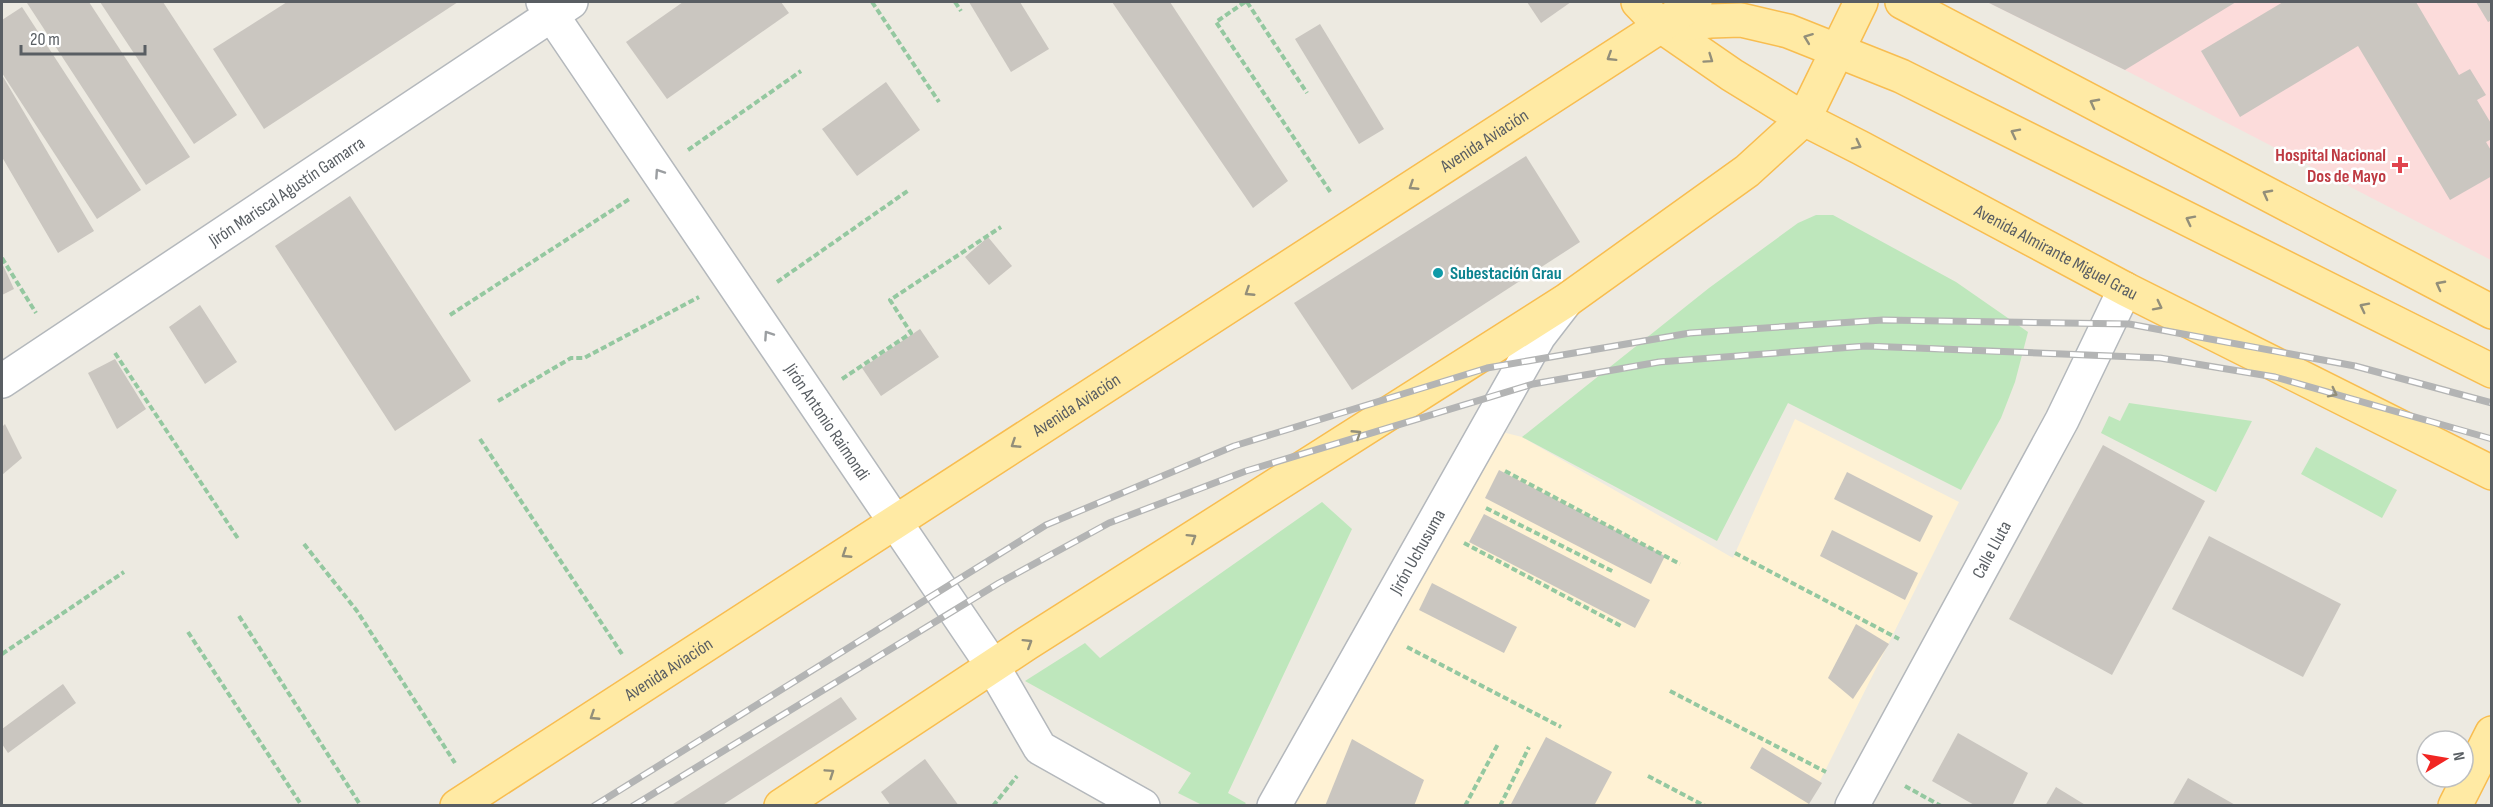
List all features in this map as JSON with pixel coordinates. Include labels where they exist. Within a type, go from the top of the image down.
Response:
[{"type":"main road","name":"Avenida Almirante Miguel Grau","points":[[1638,2],[1661,26],[1732,75],[1804,119],[2125,289],[2492,473]]},
{"type":"main road","name":"Avenida Aviación","points":[[466,800],[1695,2]]},
{"type":"main road","points":[[781,806],[992,666],[1567,300],[1747,171],[1804,119],[1861,2]]},
{"type":"main road","points":[[1902,2],[2492,312]]},
{"type":"main road","points":[[1661,26],[1741,20],[1788,31],[1838,49],[1901,76],[2492,371]]},
{"type":"main road","points":[[2455,806],[2492,734]]},
{"type":"street","name":"Jirón Antonio Raimondi","points":[[555,6],[660,175],[992,666],[1040,748],[1143,806]]},
{"type":"street","name":"Jirón Mariscal Agustín Gamarra","points":[[2,381],[555,6]]},
{"type":"street","name":"Calle Lluta","points":[[1856,798],[2062,420],[2125,289]]},
{"type":"street","name":"Jirón Uchusuma","points":[[1274,806],[1539,336],[1567,300]]},
{"type":"path","points":[[872,2],[939,102]]},
{"type":"path","points":[[954,2],[961,11]]},
{"type":"path","points":[[1307,93],[1246,2],[1216,22],[1353,225]]},
{"type":"path","points":[[450,315],[660,175],[801,71]]},
{"type":"path","points":[[498,401],[571,358],[584,358],[739,292],[909,190]]},
{"type":"path","points":[[812,399],[911,333],[890,300],[1001,227]]},
{"type":"path","points":[[2,258],[56,345]]},
{"type":"path","points":[[93,319],[239,540]]},
{"type":"path","points":[[480,439],[643,685]]},
{"type":"path","points":[[1472,453],[1680,564]]},
{"type":"path","points":[[1451,491],[1614,572]]},
{"type":"path","points":[[1431,526],[1623,627]]},
{"type":"path","points":[[304,544],[357,611],[466,800]]},
{"type":"path","points":[[1735,553],[1933,657]]},
{"type":"path","points":[[2,654],[124,572]]},
{"type":"path","points":[[239,616],[361,806]]},
{"type":"path","points":[[1373,629],[1561,727]]},
{"type":"path","points":[[188,632],[302,806]]},
{"type":"path","points":[[1670,691],[1856,798]]},
{"type":"path","points":[[1465,806],[1498,744]]},
{"type":"path","points":[[1500,806],[1529,747]]},
{"type":"path","points":[[1648,776],[1705,806]]},
{"type":"shaded area","name":"Hospital Nacional Dos de Mayo","points":[[1987,2],[2491,2],[2491,260],[2125,70]]},
{"type":"shaded area","points":[[1795,419],[1959,502],[1808,805],[1289,806],[1502,432],[1522,437],[1733,558]]},
{"type":"green space","points":[[1816,215],[1833,215],[1956,282],[2028,332],[2015,382],[2001,418],[1961,490],[1788,403],[1717,541],[1522,437],[1709,288],[1798,223]]},
{"type":"green space","points":[[2129,403],[2252,421],[2216,492],[2101,433],[2109,416],[2120,421]]},
{"type":"green space","points":[[2316,447],[2397,490],[2382,518],[2301,474]]},
{"type":"green space","points":[[1322,502],[1352,529],[1228,793],[1246,803],[1244,805],[1202,805],[1178,793],[1191,773],[1025,681],[1085,643],[1100,658]]},
{"type":"building","points":[[89,2],[190,157],[146,185],[27,3]]},
{"type":"building","points":[[100,2],[163,2],[237,115],[194,144]]},
{"type":"building","points":[[287,2],[458,2],[264,129],[213,49]]},
{"type":"building","points":[[683,2],[781,2],[789,13],[667,99],[626,42]]},
{"type":"building","points":[[969,2],[1020,2],[1049,49],[1011,72]]},
{"type":"building","points":[[1112,2],[1170,2],[1288,181],[1253,208]]},
{"type":"building","points":[[1527,2],[1571,2],[1541,23]]},
{"type":"building","points":[[1987,2],[2236,2],[2125,70]]},
{"type":"building","points":[[2283,2],[2416,2],[2459,75],[2470,69],[2486,95],[2477,100],[2492,125],[2492,139],[2486,142],[2492,152],[2492,176],[2450,200],[2358,46],[2240,117],[2201,51]]},
{"type":"building","points":[[2476,2],[2492,2],[2492,20],[2488,22]]},
{"type":"building","points":[[22,7],[141,190],[97,219],[2,73],[2,20]]},
{"type":"building","points":[[1320,24],[1384,129],[1359,144],[1295,39]]},
{"type":"building","points":[[2,75],[94,231],[58,253],[2,157]]},
{"type":"building","points":[[886,82],[920,130],[857,176],[822,129]]},
{"type":"building","name":"Subestación Grau","points":[[1526,156],[1580,242],[1352,390],[1294,303]]},
{"type":"building","points":[[350,196],[471,381],[395,431],[275,246]]},
{"type":"building","points":[[988,237],[1012,266],[989,285],[965,257]]},
{"type":"building","points":[[2,263],[14,289],[2,295]]},
{"type":"building","points":[[200,305],[237,362],[205,384],[169,327]]},
{"type":"building","points":[[920,329],[939,357],[881,396],[862,368]]},
{"type":"building","points":[[115,359],[146,409],[117,429],[88,373]]},
{"type":"building","points":[[5,424],[22,458],[2,475],[2,427]]},
{"type":"building","points":[[2103,445],[2205,501],[2112,675],[2009,619]]},
{"type":"building","points":[[1499,470],[1665,556],[1651,584],[1485,498]]},
{"type":"building","points":[[1847,472],[1933,516],[1920,542],[1834,499]]},
{"type":"building","points":[[1484,514],[1650,600],[1635,628],[1469,542]]},
{"type":"building","points":[[1832,530],[1918,573],[1905,600],[1820,556]]},
{"type":"building","points":[[2209,536],[2341,604],[2303,677],[2172,609]]},
{"type":"building","points":[[1432,583],[1517,627],[1504,653],[1419,610]]},
{"type":"building","points":[[1856,624],[1889,644],[1853,699],[1828,678]]},
{"type":"building","points":[[63,684],[76,703],[8,753],[2,744],[2,729]]},
{"type":"building","points":[[841,697],[857,719],[721,806],[670,806]]},
{"type":"building","points":[[1958,733],[2028,773],[2012,806],[1976,806],[1932,781]]},
{"type":"building","points":[[1546,737],[1612,772],[1594,806],[1510,806]]},
{"type":"building","points":[[1352,739],[1424,780],[1414,806],[1325,806]]},
{"type":"building","points":[[1762,747],[1822,783],[1809,804],[1750,768]]},
{"type":"building","points":[[925,759],[959,806],[891,806],[881,792]]},
{"type":"building","points":[[2188,778],[2237,806],[2172,806]]},
{"type":"building","points":[[2056,787],[2087,806],[2045,806]]},
{"type":"railway","points":[[594,806],[1046,525],[1234,446],[1487,368],[1690,333],[1883,320],[2129,324],[2355,366],[2492,403]]},
{"type":"railway","points":[[633,806],[999,583],[1109,523],[1246,471],[1533,384],[1659,362],[1866,346],[2160,358],[2275,377],[2492,439]]},
{"type":"place","name":"Hospital Nacional Dos de Mayo","points":[[2400,165]]},
{"type":"place","name":"Subestación Grau","points":[[1438,273]]}]
